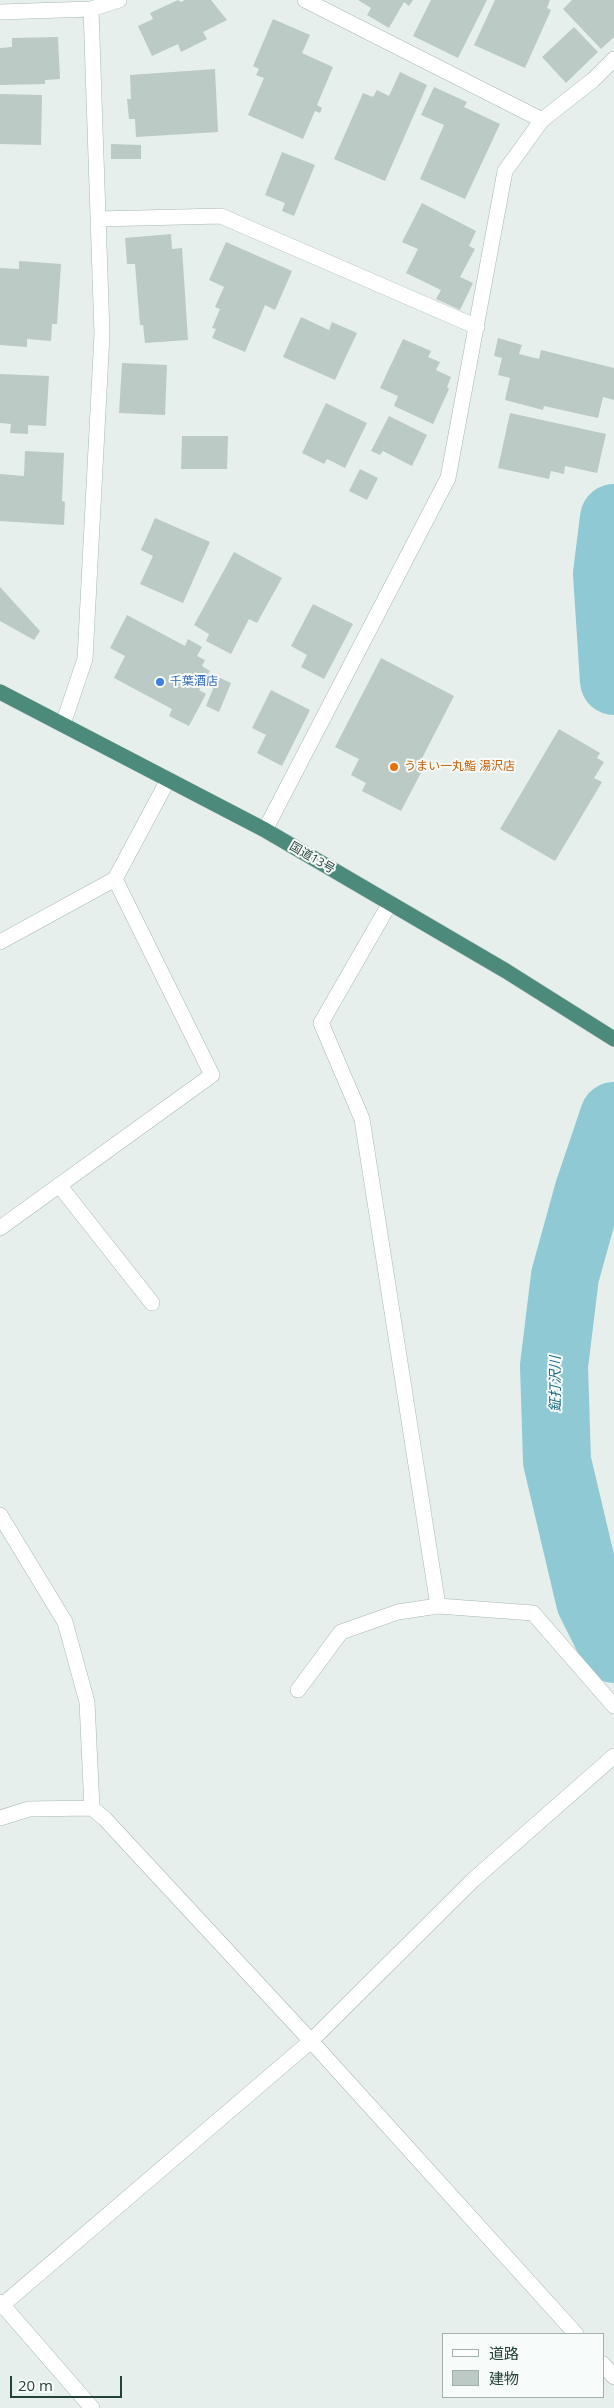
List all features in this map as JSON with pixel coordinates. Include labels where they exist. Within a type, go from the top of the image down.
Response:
[{"type":"highway","name":"国道13号","points":[[0,692],[265,830],[506,971],[614,1039]]},
{"type":"street","points":[[0,12],[91,9],[119,0]]},
{"type":"street","points":[[305,0],[542,120]]},
{"type":"street","points":[[63,724],[85,659],[102,334],[91,9]]},
{"type":"street","points":[[265,830],[448,478],[506,171],[542,120],[593,80],[614,59]]},
{"type":"street","points":[[98,219],[222,216],[476,328]]},
{"type":"street","points":[[0,942],[116,879],[168,780]]},
{"type":"street","points":[[0,1228],[212,1075],[116,879]]},
{"type":"street","points":[[390,903],[321,1024],[362,1119],[438,1606]]},
{"type":"street","points":[[59,1185],[152,1303]]},
{"type":"street","points":[[0,1514],[65,1622],[87,1702],[92,1808]]},
{"type":"street","points":[[298,1690],[341,1632],[398,1612],[438,1606],[532,1613],[614,1706]]},
{"type":"street","points":[[92,2408],[1,2305],[310,2041],[473,1880],[614,1756]]},
{"type":"street","points":[[0,1818],[29,1809],[92,1808],[105,1819],[575,2333]]},
{"type":"street","points":[[604,2365],[614,2377]]},
{"type":"building","points":[[178,0],[181,2],[185,0],[211,0],[227,20],[203,32],[207,39],[181,52],[178,44],[152,56],[138,26],[153,19],[150,13]]},
{"type":"building","points":[[358,0],[413,0],[409,6],[404,2],[389,28],[367,15],[371,8]]},
{"type":"building","points":[[431,0],[487,0],[458,58],[413,36]]},
{"type":"building","points":[[495,0],[550,0],[547,8],[551,10],[525,68],[474,45]]},
{"type":"building","points":[[572,0],[614,0],[614,37],[601,49],[563,9]]},
{"type":"building","points":[[273,19],[310,35],[302,53],[333,67],[317,105],[322,108],[320,113],[315,111],[303,139],[248,115],[264,78],[256,75],[259,69],[253,66]]},
{"type":"building","points":[[574,27],[598,52],[566,83],[542,57]]},
{"type":"building","points":[[58,37],[60,79],[45,80],[45,84],[0,85],[0,48],[12,47],[12,38]]},
{"type":"building","points":[[215,69],[218,132],[136,137],[135,119],[129,119],[127,99],[131,99],[130,75]]},
{"type":"building","points":[[400,72],[427,85],[385,181],[334,159],[363,93],[373,97],[377,90],[389,96]]},
{"type":"building","points":[[434,87],[467,102],[464,107],[500,124],[465,199],[420,179],[444,125],[421,115]]},
{"type":"building","points":[[0,94],[42,95],[41,145],[0,144]]},
{"type":"building","points":[[111,144],[141,145],[141,159],[111,159]]},
{"type":"building","points":[[282,152],[315,165],[294,216],[282,211],[285,203],[265,195]]},
{"type":"building","points":[[422,203],[476,231],[469,246],[475,249],[460,277],[473,283],[460,310],[436,299],[441,290],[406,273],[418,249],[402,242]]},
{"type":"building","points":[[171,234],[172,249],[182,248],[188,340],[145,343],[143,325],[140,325],[135,264],[127,264],[125,238]]},
{"type":"building","points":[[226,242],[292,271],[275,310],[265,305],[245,352],[212,338],[216,329],[212,328],[220,309],[215,307],[224,287],[209,280]]},
{"type":"building","points":[[19,261],[61,264],[57,324],[52,324],[51,341],[27,339],[27,347],[0,345],[0,268],[19,269]]},
{"type":"building","points":[[301,317],[329,330],[332,322],[357,333],[335,380],[283,357]]},
{"type":"building","points":[[498,338],[522,345],[519,354],[539,359],[541,350],[614,368],[614,400],[603,397],[598,418],[544,406],[543,410],[505,400],[510,378],[498,375],[502,358],[494,356]]},
{"type":"building","points":[[403,339],[431,351],[428,357],[440,362],[436,370],[451,377],[447,387],[449,389],[433,424],[394,406],[398,396],[380,388]]},
{"type":"building","points":[[122,363],[167,365],[165,415],[119,413]]},
{"type":"building","points":[[0,374],[49,376],[46,426],[28,425],[28,434],[10,433],[11,424],[0,423]]},
{"type":"building","points":[[326,403],[367,423],[345,468],[327,459],[324,464],[302,453]]},
{"type":"building","points":[[510,413],[606,434],[597,473],[565,466],[564,474],[551,471],[549,479],[498,468]]},
{"type":"building","points":[[389,416],[427,435],[412,466],[383,451],[380,455],[371,451]]},
{"type":"building","points":[[182,436],[228,436],[227,469],[181,469]]},
{"type":"building","points":[[25,451],[64,453],[62,501],[65,502],[64,525],[0,521],[0,474],[24,476]]},
{"type":"building","points":[[360,469],[378,478],[367,500],[349,491]]},
{"type":"building","points":[[155,518],[210,542],[183,603],[140,584],[153,556],[141,550]]},
{"type":"building","points":[[234,552],[282,578],[257,623],[249,619],[231,654],[206,641],[209,634],[194,625]]},
{"type":"building","points":[[0,587],[40,631],[34,640],[0,621]]},
{"type":"building","points":[[313,604],[353,624],[324,679],[301,667],[307,655],[291,646]]},
{"type":"building","points":[[127,615],[185,646],[188,639],[202,647],[197,656],[205,660],[202,666],[210,671],[199,690],[206,694],[189,726],[169,716],[172,709],[114,678],[125,656],[110,648]]},
{"type":"building","points":[[381,658],[454,696],[418,766],[423,769],[401,811],[362,791],[366,783],[351,775],[359,759],[335,747]]},
{"type":"building","points":[[218,677],[231,683],[219,712],[206,706]]},
{"type":"building","points":[[271,690],[310,710],[282,766],[257,753],[266,735],[252,728]]},
{"type":"building","points":[[559,729],[600,753],[597,758],[604,762],[594,778],[602,782],[555,861],[500,829]]},
{"type":"waterway","name":"鉦打沢川","points":[[614,518],[607,574],[614,681]]},
{"type":"waterway","name":"鉦打沢川","points":[[614,1116],[588,1193],[565,1276],[554,1366],[557,1461],[590,1601],[614,1649]]},
{"type":"place","name":"千葉酒店","points":[[160,682]]},
{"type":"place","name":"うまい一丸鮨 湯沢店","points":[[394,767]]}]
